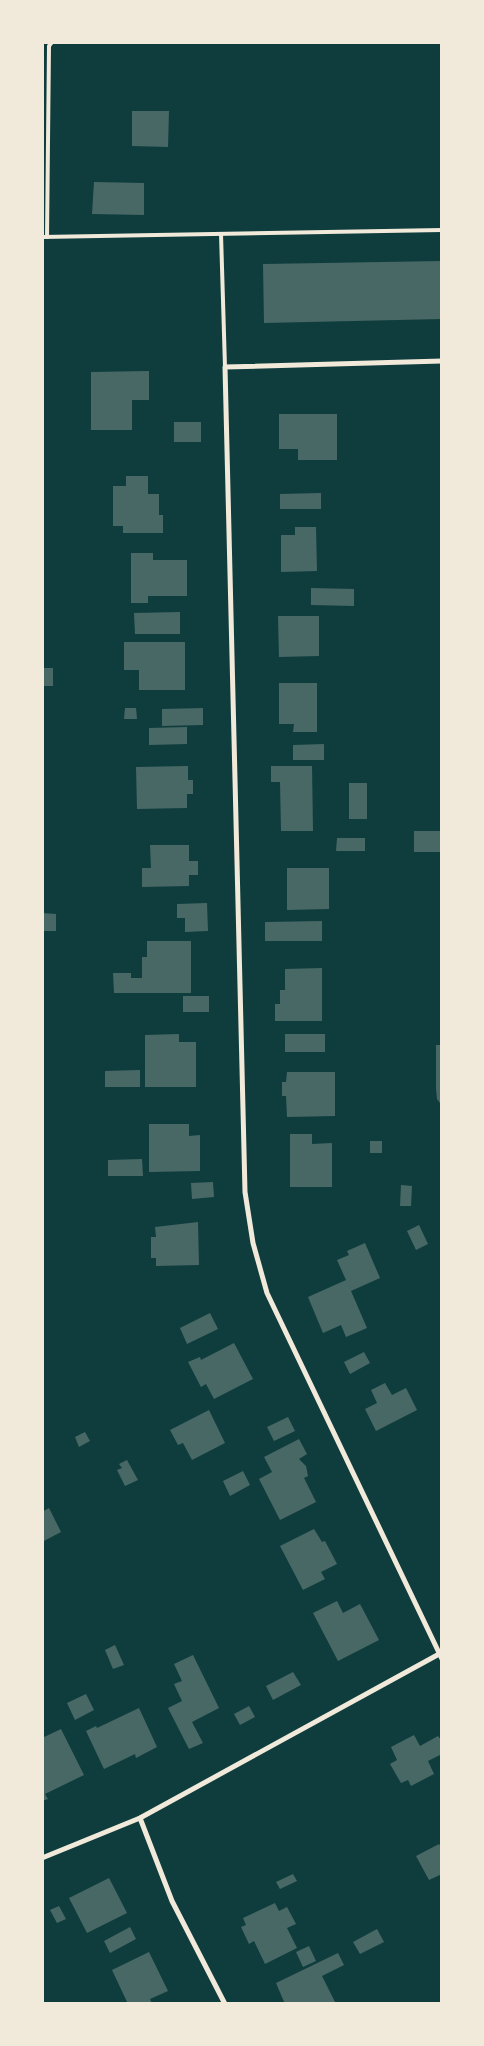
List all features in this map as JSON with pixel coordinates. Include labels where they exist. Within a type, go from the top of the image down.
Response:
[{"type":"street","points":[[42,1858],[140,1818],[441,1655],[267,1293],[253,1243],[245,1192],[225,367],[442,361]]},
{"type":"street","points":[[140,1818],[172,1902],[225,2004]]},
{"type":"lane","points":[[52,42],[49,46],[45,237],[442,230]]},
{"type":"lane","points":[[221,234],[225,367]]},
{"type":"building","points":[[132,111],[169,111],[168,147],[132,146]]},
{"type":"building","points":[[94,182],[144,183],[144,215],[92,214]]},
{"type":"building","points":[[442,261],[442,319],[264,323],[263,264]]},
{"type":"building","points":[[149,371],[149,400],[132,400],[132,430],[91,430],[91,372]]},
{"type":"building","points":[[279,414],[337,414],[337,460],[298,460],[298,449],[279,449]]},
{"type":"building","points":[[174,422],[201,422],[201,442],[174,442]]},
{"type":"building","points":[[126,476],[148,476],[148,494],[159,494],[159,515],[163,515],[163,533],[123,533],[123,526],[113,526],[113,486],[126,486]]},
{"type":"building","points":[[321,493],[321,509],[280,509],[280,494]]},
{"type":"building","points":[[295,527],[316,527],[317,571],[281,572],[281,535],[295,535]]},
{"type":"building","points":[[131,553],[153,553],[153,560],[187,560],[187,596],[148,596],[148,603],[131,603]]},
{"type":"building","points":[[311,588],[354,589],[354,606],[311,605]]},
{"type":"building","points":[[180,612],[180,634],[135,634],[134,613]]},
{"type":"building","points":[[278,616],[319,616],[319,656],[279,657]]},
{"type":"building","points":[[124,642],[185,642],[185,690],[139,690],[139,670],[124,670]]},
{"type":"building","points":[[42,668],[53,668],[53,686],[42,686]]},
{"type":"building","points":[[279,683],[317,683],[317,732],[293,732],[294,724],[279,724]]},
{"type":"building","points":[[125,708],[136,708],[137,719],[124,719]]},
{"type":"building","points":[[203,708],[203,725],[162,726],[162,709]]},
{"type":"building","points":[[187,727],[187,744],[149,745],[149,728]]},
{"type":"building","points":[[324,744],[324,760],[293,760],[293,745]]},
{"type":"building","points":[[188,766],[188,780],[193,780],[193,794],[187,794],[187,808],[137,809],[136,767]]},
{"type":"building","points":[[271,766],[312,766],[313,831],[281,831],[280,782],[271,782]]},
{"type":"building","points":[[349,783],[367,783],[367,819],[349,819]]},
{"type":"building","points":[[414,831],[442,831],[442,852],[414,852]]},
{"type":"building","points":[[337,838],[365,838],[365,851],[336,851]]},
{"type":"building","points":[[150,845],[189,845],[189,861],[198,861],[198,875],[189,875],[189,886],[142,887],[142,868],[151,868]]},
{"type":"building","points":[[287,868],[329,868],[329,909],[287,910]]},
{"type":"building","points":[[207,903],[208,931],[185,932],[185,918],[177,918],[177,904]]},
{"type":"building","points":[[42,913],[56,914],[56,931],[42,931]]},
{"type":"building","points":[[322,921],[322,941],[265,941],[265,922]]},
{"type":"building","points":[[147,941],[191,941],[191,993],[114,993],[113,973],[131,973],[131,978],[142,978],[142,957],[147,957]]},
{"type":"building","points":[[322,968],[322,1021],[275,1021],[275,1004],[280,1004],[280,990],[285,990],[285,969]]},
{"type":"building","points":[[183,996],[209,996],[209,1012],[183,1012]]},
{"type":"building","points":[[179,1034],[179,1042],[196,1042],[196,1087],[145,1087],[145,1035]]},
{"type":"building","points":[[285,1034],[325,1034],[325,1052],[285,1052]]},
{"type":"building","points":[[436,1045],[442,1045],[442,1106],[437,1099],[436,1089]]},
{"type":"building","points":[[140,1070],[140,1087],[105,1087],[105,1071]]},
{"type":"building","points":[[287,1072],[335,1072],[335,1116],[287,1117],[286,1096],[282,1096],[282,1082],[286,1082]]},
{"type":"building","points":[[149,1124],[189,1124],[189,1136],[200,1135],[200,1171],[149,1172]]},
{"type":"building","points":[[290,1134],[312,1134],[312,1144],[332,1143],[332,1187],[290,1187]]},
{"type":"building","points":[[370,1141],[382,1141],[382,1153],[370,1153]]},
{"type":"building","points":[[142,1159],[143,1176],[108,1176],[108,1160]]},
{"type":"building","points":[[213,1182],[214,1197],[192,1199],[191,1183]]},
{"type":"building","points":[[401,1185],[412,1186],[411,1206],[400,1206]]},
{"type":"building","points":[[198,1222],[199,1265],[156,1266],[156,1258],[151,1258],[151,1237],[156,1237],[155,1227]]},
{"type":"building","points":[[419,1225],[428,1244],[416,1250],[407,1231]]},
{"type":"building","points":[[365,1243],[380,1278],[351,1291],[367,1328],[346,1337],[341,1325],[323,1333],[308,1297],[346,1280],[337,1260],[349,1255],[347,1251]]},
{"type":"building","points":[[210,1313],[218,1329],[187,1344],[180,1328]]},
{"type":"building","points":[[234,1343],[253,1379],[214,1399],[206,1384],[201,1387],[188,1362],[200,1357],[201,1360]]},
{"type":"building","points":[[364,1352],[370,1363],[350,1374],[344,1362]]},
{"type":"building","points":[[385,1383],[392,1395],[406,1388],[417,1410],[376,1431],[365,1409],[377,1403],[371,1390]]},
{"type":"building","points":[[209,1410],[225,1443],[192,1460],[183,1443],[178,1445],[170,1430]]},
{"type":"building","points":[[288,1417],[295,1431],[274,1441],[267,1427]]},
{"type":"building","points":[[85,1432],[90,1441],[79,1447],[75,1437]]},
{"type":"building","points":[[299,1439],[307,1454],[299,1459],[306,1466],[308,1476],[304,1478],[316,1502],[280,1520],[259,1479],[272,1472],[264,1457]]},
{"type":"building","points":[[127,1460],[138,1480],[125,1486],[117,1470],[122,1468],[119,1464]]},
{"type":"building","points":[[243,1471],[250,1485],[230,1496],[223,1481]]},
{"type":"building","points":[[49,1508],[61,1532],[42,1542],[42,1512]]},
{"type":"building","points":[[314,1529],[322,1542],[325,1541],[337,1564],[321,1572],[325,1579],[303,1590],[280,1546]]},
{"type":"building","points":[[337,1601],[343,1613],[360,1604],[379,1640],[338,1661],[313,1613]]},
{"type":"building","points":[[115,1645],[124,1665],[113,1669],[105,1650]]},
{"type":"building","points":[[193,1655],[219,1708],[192,1722],[203,1743],[189,1749],[168,1708],[182,1701],[174,1684],[182,1681],[174,1664]]},
{"type":"building","points":[[293,1672],[301,1685],[273,1700],[266,1686]]},
{"type":"building","points":[[86,1694],[94,1710],[75,1720],[67,1703]]},
{"type":"building","points":[[249,1706],[255,1717],[240,1725],[234,1714]]},
{"type":"building","points":[[139,1708],[157,1747],[136,1758],[135,1754],[104,1769],[86,1731],[96,1726],[97,1728]]},
{"type":"building","points":[[61,1729],[84,1775],[45,1794],[48,1799],[42,1801],[42,1738]]},
{"type":"building","points":[[414,1735],[420,1746],[438,1736],[442,1741],[442,1754],[428,1761],[434,1774],[411,1786],[408,1780],[401,1783],[390,1764],[397,1760],[391,1747]]},
{"type":"building","points":[[439,1844],[442,1849],[442,1874],[429,1880],[416,1856]]},
{"type":"building","points":[[293,1874],[297,1881],[280,1889],[276,1882]]},
{"type":"building","points":[[109,1878],[127,1913],[87,1933],[69,1898]]},
{"type":"building","points":[[275,1903],[279,1911],[287,1907],[296,1924],[287,1928],[297,1948],[265,1964],[254,1941],[249,1944],[241,1927],[246,1925],[243,1918]]},
{"type":"building","points":[[59,1906],[66,1919],[57,1923],[50,1910]]},
{"type":"building","points":[[130,1927],[136,1939],[110,1953],[104,1941]]},
{"type":"building","points":[[377,1929],[384,1942],[360,1954],[353,1942]]},
{"type":"building","points":[[309,1946],[316,1961],[303,1967],[296,1952]]},
{"type":"building","points":[[149,1952],[168,1991],[150,1999],[152,2004],[128,2004],[112,1970]]},
{"type":"building","points":[[338,1953],[344,1965],[322,1976],[336,2004],[285,2004],[276,1983]]}]
